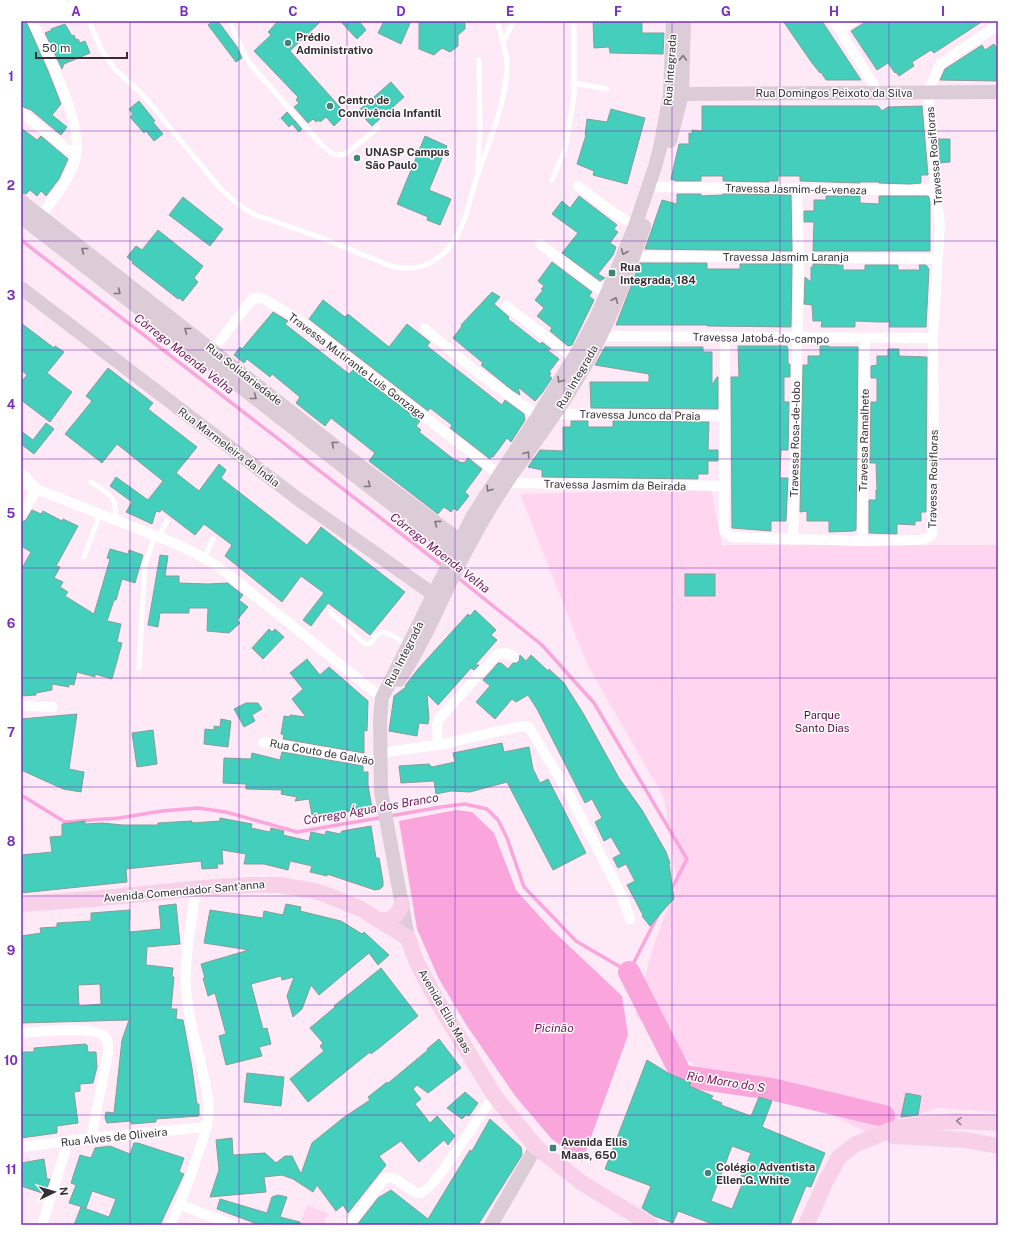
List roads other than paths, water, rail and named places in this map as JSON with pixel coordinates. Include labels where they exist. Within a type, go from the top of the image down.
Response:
[{"type":"main road","name":"Rua Integrada","points":[[502,479],[556,414],[578,378],[594,334],[606,294],[635,226],[655,167],[676,94],[673,21]]},
{"type":"main road","name":"Rua Integrada","points":[[384,699],[414,656],[439,594],[458,554],[538,416],[574,358],[594,334],[634,256],[658,187],[676,94],[684,21]]},
{"type":"main road","name":"Rua Domingos Peixoto da Silva","points":[[676,94],[998,92]]},
{"type":"main road","name":"Rua Solidariedade","points":[[21,201],[36,221],[209,355],[458,554]]},
{"type":"main road","name":"Rua Solidariedade","points":[[21,216],[36,221]]},
{"type":"main road","name":"Rua Marmeleira da Índia","points":[[21,288],[298,499],[439,594]]},
{"type":"main road","name":"Rua Integrada","points":[[384,699],[408,646],[439,594]]},
{"type":"main road","name":"Avenida Ellis Maas","points":[[384,699],[380,719],[381,791],[408,938],[417,963],[441,1008],[494,1095],[536,1147],[582,1183],[651,1225]]},
{"type":"main road","name":"Avenida Comendador Sant'anna","points":[[21,904],[93,899],[249,884],[279,885],[315,891],[338,899],[361,909],[408,938]]},
{"type":"main road","points":[[378,920],[387,920],[394,917],[400,911],[402,904]]},
{"type":"main road","points":[[806,1225],[825,1183],[839,1157],[856,1144],[893,1129],[937,1122],[955,1121],[998,1123]]},
{"type":"main road","points":[[876,1136],[942,1138],[966,1140],[998,1146]]},
{"type":"main road","points":[[491,1225],[536,1147]]},
{"type":"street","points":[[32,21],[65,96],[72,119],[76,141],[76,156],[66,179],[36,221]]},
{"type":"street","points":[[834,21],[878,92]]},
{"type":"street","points":[[840,30],[854,21]]},
{"type":"street","points":[[928,92],[940,64],[998,26]]},
{"type":"street","name":"Travessa Rosifloras","points":[[725,337],[724,530],[727,534],[733,537],[862,541],[919,540],[925,539],[932,535],[933,338],[940,224],[935,188],[928,92]]},
{"type":"street","points":[[21,112],[76,156]]},
{"type":"street","points":[[578,186],[611,211],[635,226]]},
{"type":"street","name":"Travessa Jasmim-de-veneza","points":[[658,187],[902,190],[935,188]]},
{"type":"street","name":"Travessa Rosa-de-lobo","points":[[793,540],[799,257],[797,188]]},
{"type":"street","points":[[540,244],[606,294]]},
{"type":"street","name":"Travessa Jasmim Laranja","points":[[634,256],[937,258]]},
{"type":"street","name":"Travessa Mutirante Luís Gonzaga","points":[[209,355],[252,299],[264,299],[298,319],[502,479]]},
{"type":"street","points":[[506,306],[574,358]]},
{"type":"street","points":[[425,329],[478,373],[538,416]]},
{"type":"street","name":"Travessa Jatobá-do-campo","points":[[594,334],[865,339],[933,338]]},
{"type":"street","name":"Travessa Ramalhete","points":[[862,541],[865,339]]},
{"type":"street","name":"Travessa Junco da Praia","points":[[556,414],[725,416]]},
{"type":"street","points":[[21,473],[37,489]]},
{"type":"street","name":"Travessa Jasmim da Beirada","points":[[502,479],[725,486]]},
{"type":"street","points":[[21,483],[179,545],[204,558],[224,571],[384,699]]},
{"type":"street","points":[[21,516],[37,489]]},
{"type":"street","points":[[438,745],[437,724],[439,719],[498,654],[507,653],[514,657]]},
{"type":"street","points":[[21,706],[53,707]]},
{"type":"street","name":"Rua Couto de Galvão","points":[[263,742],[380,757],[522,726],[529,727],[569,794],[622,896],[630,919]]},
{"type":"street","points":[[170,1225],[181,1205],[209,1118],[208,1102],[188,1007],[186,988],[186,968],[196,888]]},
{"type":"street","points":[[21,1033],[83,1030],[99,1033],[104,1036],[108,1042],[108,1053],[91,1138]]},
{"type":"street","points":[[348,1225],[384,1179],[394,1178],[415,1192],[420,1193],[426,1191],[455,1153],[494,1095]]},
{"type":"street","name":"Rua Alves de Oliveira","points":[[21,1147],[91,1138],[207,1127]]},
{"type":"street","points":[[42,1225],[68,1142]]},
{"type":"street","points":[[179,1225],[181,1205]]},
{"type":"street","points":[[181,1205],[234,1225]]},
{"type":"lane","points":[[89,21],[101,49],[115,69],[144,96],[219,187],[234,201],[256,215],[314,235],[399,269],[419,268],[432,263],[450,246],[458,234],[502,101],[507,64],[498,21]]},
{"type":"lane","points":[[229,21],[249,63],[321,144],[333,155],[345,154],[378,128]]},
{"type":"lane","points":[[503,42],[514,21]]},
{"type":"lane","points":[[552,180],[565,150],[574,96],[574,21]]},
{"type":"lane","points":[[477,174],[480,129],[479,60]]},
{"type":"lane","points":[[574,83],[608,90]]},
{"type":"lane","points":[[91,482],[109,494],[116,508],[116,520]]},
{"type":"lane","points":[[84,557],[100,514]]},
{"type":"lane","points":[[139,668],[145,564],[157,536],[167,521]]},
{"type":"lane","points":[[204,558],[213,539]]},
{"type":"lane","points":[[330,612],[365,644],[373,642],[377,635],[381,633],[389,634],[408,646]]},
{"type":"water","name":"Picinão","points":[[456,810],[472,812],[494,833],[516,890],[551,929],[622,996],[628,1035],[582,1162],[551,1138],[516,1097],[467,1026],[439,979],[417,929],[399,821]]},
{"type":"waterway","name":"Córrego Moenda Velha","points":[[21,240],[444,567]]},
{"type":"waterway","name":"Córrego Moenda Velha","points":[[457,577],[542,645],[594,703],[687,859],[671,890]]},
{"type":"waterway","name":"Córrego Água dos Branco","points":[[21,795],[65,822],[119,818],[162,811],[198,808],[226,812],[297,832],[384,817]]},
{"type":"waterway","name":"Córrego Água dos Branco","points":[[390,816],[465,804],[487,809],[498,820],[507,838],[524,887],[576,941],[629,972],[658,915]]},
{"type":"waterway","name":"Rio Morro do S","points":[[629,972],[682,1076],[771,1089],[884,1116]]},
{"type":"place","name":"Prédio Administrativo","points":[[288,43]]},
{"type":"place","name":"Centro de Convivência Infantil","points":[[330,106]]},
{"type":"place","name":"UNASP Campus São Paulo","points":[[357,158]]},
{"type":"place","name":"Rua Integrada, 184","points":[[612,273]]},
{"type":"place","name":"Avenida Ellis Maas, 650","points":[[553,1148]]},
{"type":"place","name":"Colégio Adventista Ellen.G. White","points":[[708,1173]]},
{"type":"park label","name":"Parque Santo Dias","points":[[822,721]]}]
